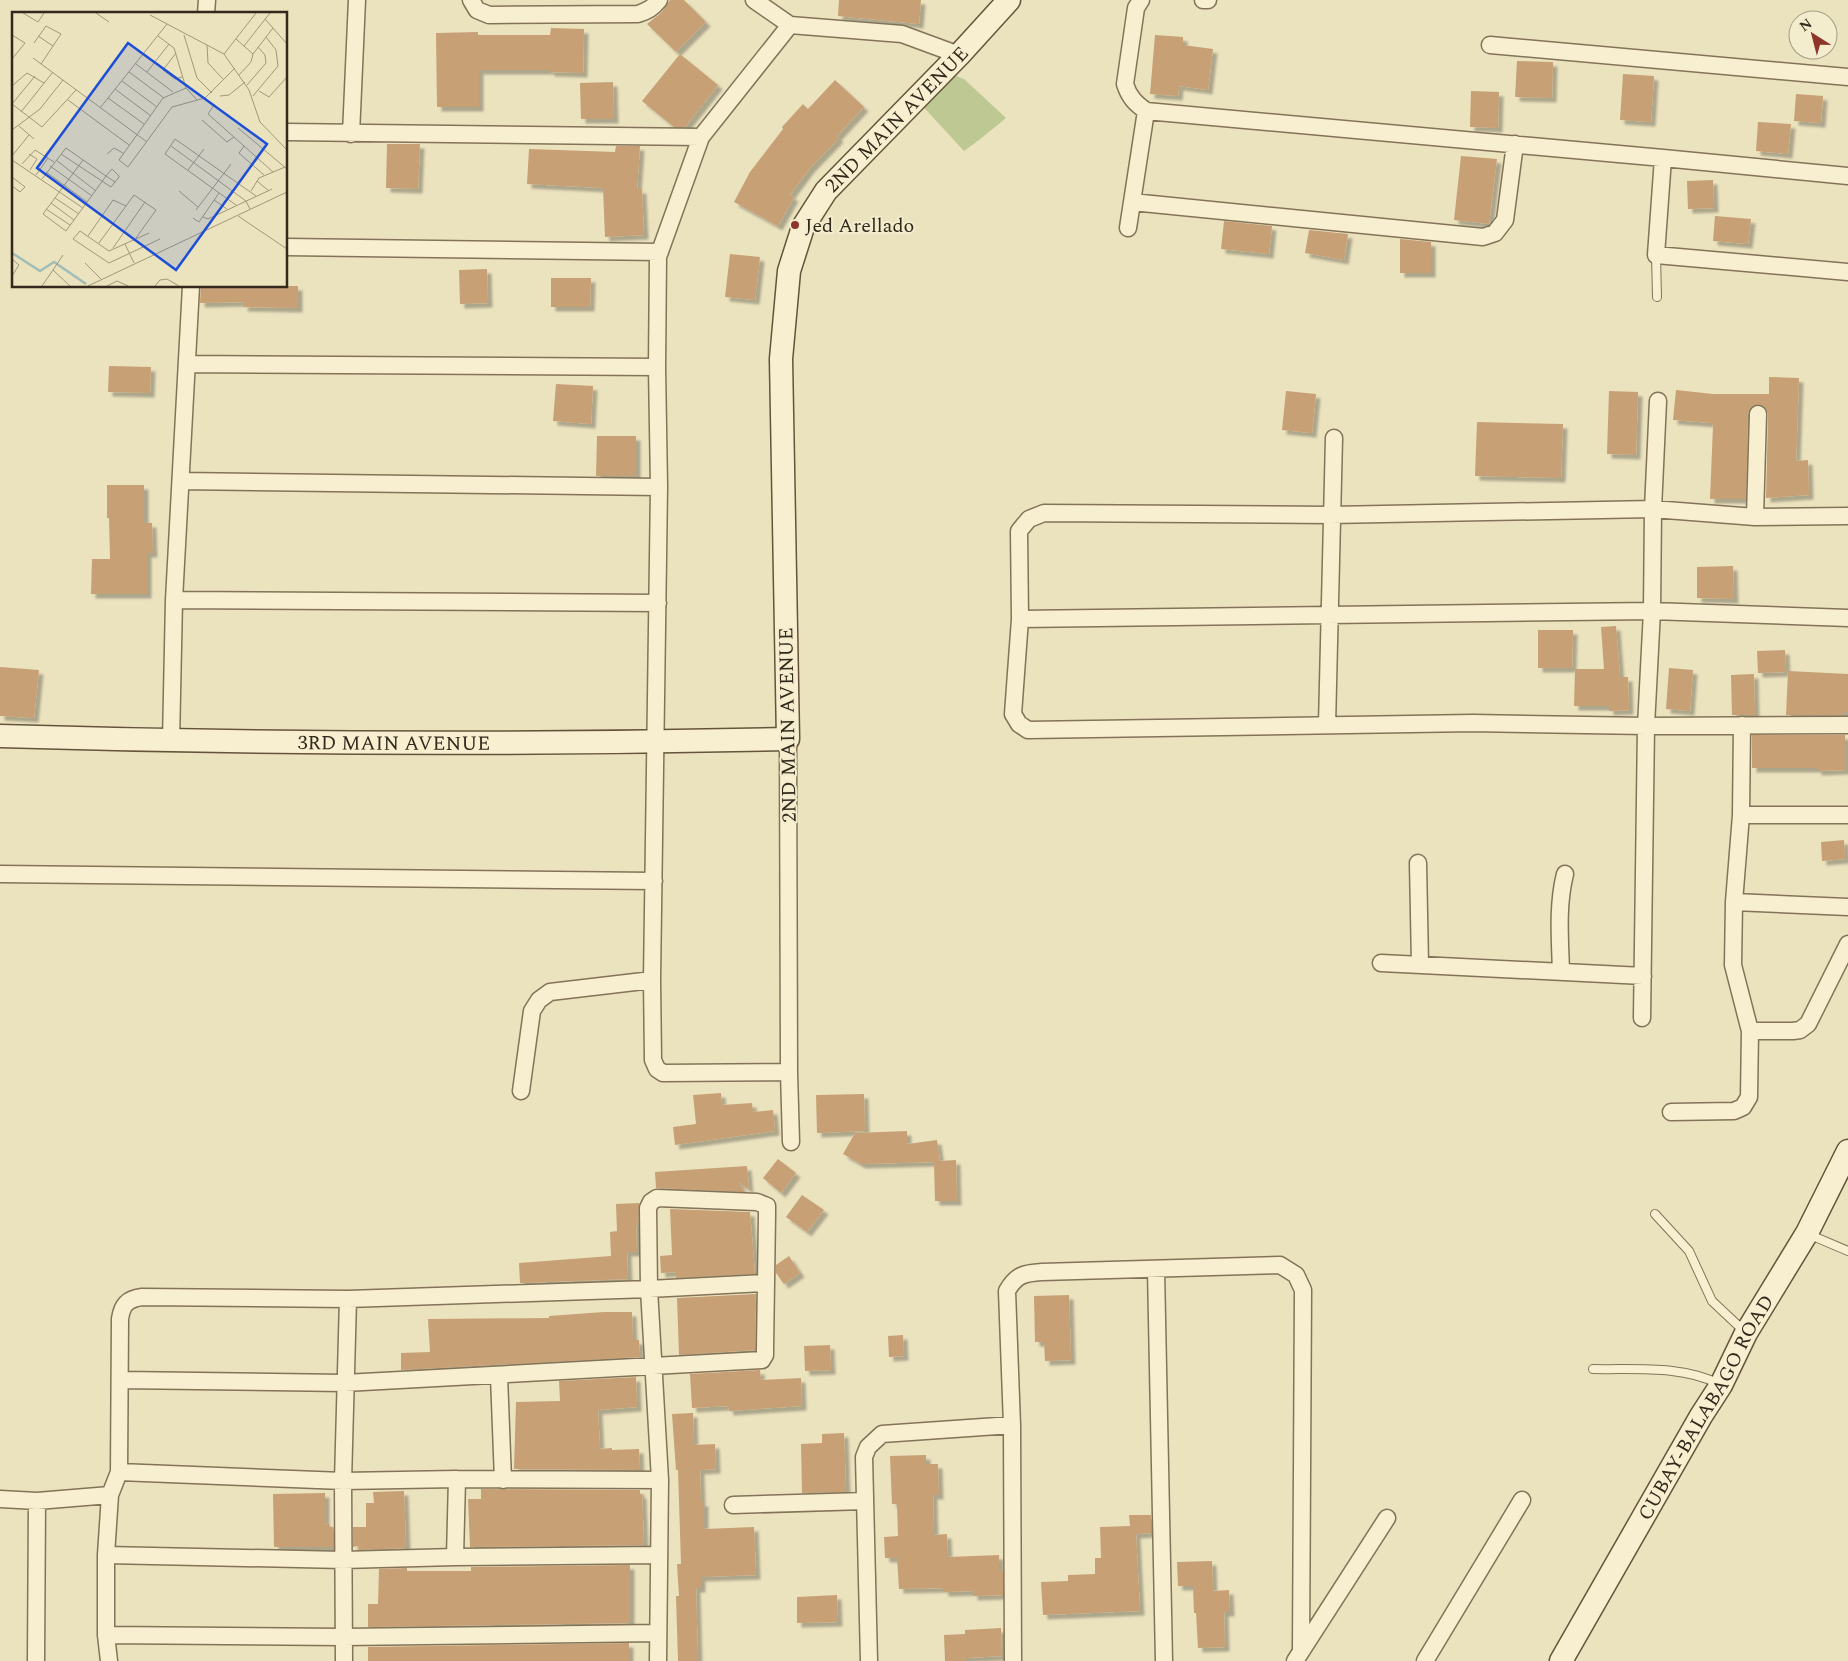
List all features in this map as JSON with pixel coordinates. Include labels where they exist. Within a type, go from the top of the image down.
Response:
[{"type":"street","points":[[351,134],[357,0]]},
{"type":"street","points":[[471,0],[477,10],[489,15],[638,14],[647,11],[659,0]]},
{"type":"street","points":[[754,0],[790,25],[902,34],[959,55]]},
{"type":"street","name":"2ND MAIN AVENUE","points":[[791,1142],[788,739],[781,359],[789,271],[803,227],[826,191],[959,55],[1009,0]]},
{"type":"street","points":[[1141,0],[1136,8],[1125,84],[1135,103],[1146,111],[1848,176]]},
{"type":"street","points":[[1203,0],[1208,0]]},
{"type":"street","points":[[789,1072],[663,1073],[657,1069],[653,1060],[652,980],[659,487],[658,257],[701,137],[790,25]]},
{"type":"street","points":[[1490,45],[1848,77]]},
{"type":"street","points":[[1128,228],[1146,111]]},
{"type":"street","points":[[288,132],[701,137]]},
{"type":"street","points":[[1132,202],[1482,237],[1495,233],[1505,220],[1514,144]]},
{"type":"street","points":[[1663,158],[1656,255],[1848,272]]},
{"type":"street","points":[[288,247],[660,252]]},
{"type":"street","points":[[171,741],[174,600],[191,288]]},
{"type":"street","points":[[187,364],[657,367]]},
{"type":"street","points":[[1642,1018],[1646,726],[1652,611],[1653,509],[1658,401]]},
{"type":"street","points":[[1755,517],[1758,414]]},
{"type":"street","points":[[1327,725],[1334,438]]},
{"type":"street","points":[[180,481],[659,487]]},
{"type":"street","points":[[1848,516],[1755,517],[1653,509],[1331,515],[1044,514],[1029,519],[1020,532],[1020,619],[1013,714],[1019,724],[1028,730],[1473,723],[1646,726],[1848,725]]},
{"type":"street","points":[[174,600],[658,603]]},
{"type":"street","points":[[1020,619],[1652,611],[1848,618]]},
{"type":"street","points":[[1671,1112],[1734,1111],[1743,1107],[1749,1097],[1750,1031],[1733,965],[1734,902],[1741,815],[1742,725]]},
{"type":"street","name":"3RD MAIN AVENUE","points":[[0,736],[171,741],[656,742],[788,739]]},
{"type":"street","points":[[1741,815],[1848,816]]},
{"type":"street","points":[[1418,863],[1420,964]]},
{"type":"street","points":[[0,874],[654,881]]},
{"type":"street","points":[[1561,971],[1560,913],[1565,874]]},
{"type":"street","points":[[1734,902],[1848,907]]},
{"type":"street","points":[[1750,1031],[1793,1032],[1800,1030],[1808,1024],[1848,944]]},
{"type":"street","points":[[1381,963],[1642,976]]},
{"type":"street","points":[[521,1090],[532,1011],[539,1000],[550,992],[652,980]]},
{"type":"street","name":"CUBAY-BALABAGO ROAD","points":[[1561,1661],[1701,1416],[1721,1385],[1746,1333],[1806,1233],[1848,1151]]},
{"type":"street","points":[[121,1380],[345,1383],[499,1376],[652,1367],[762,1360],[765,1355],[766,1206],[757,1202],[657,1198],[651,1202],[648,1208],[652,1367],[660,1480],[658,1661]]},
{"type":"street","points":[[1013,1661],[1012,1425],[1007,1291],[1012,1282],[1025,1273],[1280,1266],[1296,1275],[1303,1290],[1298,1656]]},
{"type":"street","points":[[1156,1270],[1164,1661]]},
{"type":"street","points":[[109,1661],[106,1635],[106,1555],[110,1495],[119,1472],[120,1319],[122,1307],[127,1301],[142,1297],[348,1299],[766,1284]]},
{"type":"street","points":[[344,1661],[343,1481],[348,1299]]},
{"type":"street","points":[[499,1376],[503,1480]]},
{"type":"street","points":[[869,1661],[864,1457],[868,1447],[882,1434],[1012,1425]]},
{"type":"street","points":[[119,1472],[343,1481],[457,1478],[503,1480],[660,1480]]},
{"type":"street","points":[[456,1557],[457,1478]]},
{"type":"street","points":[[0,1499],[37,1501],[110,1495]]},
{"type":"street","points":[[1425,1661],[1522,1500]]},
{"type":"street","points":[[36,1661],[37,1501]]},
{"type":"street","points":[[733,1505],[865,1501]]},
{"type":"street","points":[[1298,1656],[1387,1518]]},
{"type":"street","points":[[106,1555],[343,1560],[658,1555]]},
{"type":"street","points":[[106,1635],[343,1638],[658,1633]]},
{"type":"lane","points":[[1656,255],[1657,297]]},
{"type":"lane","points":[[1655,1214],[1689,1251],[1712,1301],[1734,1324],[1746,1333]]},
{"type":"lane","points":[[1806,1233],[1848,1251]]},
{"type":"lane","points":[[1594,1369],[1672,1370],[1707,1378],[1721,1385]]},
{"type":"green space","points":[[946,72],[964,79],[1006,118],[964,151],[917,100]]},
{"type":"building","points":[[670,0],[684,0],[706,22],[676,52],[647,24],[662,12]]},
{"type":"building","points":[[839,0],[921,0],[919,24],[838,16]]},
{"type":"building","points":[[551,28],[584,29],[583,73],[550,72],[550,70],[479,70],[479,107],[437,107],[436,33],[478,32],[478,35],[550,35]]},
{"type":"building","points":[[1155,35],[1183,37],[1183,45],[1213,49],[1208,90],[1179,86],[1178,96],[1150,94]]},
{"type":"building","points":[[680,54],[718,85],[685,127],[674,127],[642,101]]},
{"type":"building","points":[[1517,61],[1553,62],[1552,98],[1515,97]]},
{"type":"building","points":[[1623,74],[1654,76],[1651,122],[1620,120]]},
{"type":"building","points":[[835,80],[864,107],[837,136],[839,138],[810,168],[790,195],[794,197],[778,226],[734,202],[750,172],[783,129],[782,127],[803,104],[808,109]]},
{"type":"building","points":[[613,82],[614,119],[581,119],[580,83]]},
{"type":"building","points":[[1471,91],[1499,92],[1498,128],[1470,127]]},
{"type":"building","points":[[1796,94],[1823,96],[1821,123],[1794,121]]},
{"type":"building","points":[[1758,122],[1791,124],[1788,154],[1756,151]]},
{"type":"building","points":[[387,144],[420,144],[418,189],[386,188]]},
{"type":"building","points":[[616,146],[640,146],[637,189],[642,189],[644,235],[605,237],[603,188],[527,184],[529,149],[615,152]]},
{"type":"building","points":[[1461,156],[1497,159],[1489,224],[1454,220]]},
{"type":"building","points":[[1713,180],[1714,208],[1688,209],[1687,181]]},
{"type":"building","points":[[1715,216],[1751,219],[1748,244],[1713,241]]},
{"type":"building","points":[[1224,221],[1272,226],[1269,254],[1221,249]]},
{"type":"building","points":[[1309,230],[1348,234],[1344,260],[1305,253]]},
{"type":"building","points":[[1400,239],[1431,242],[1431,273],[1400,273]]},
{"type":"building","points":[[730,254],[760,257],[755,300],[725,297]]},
{"type":"building","points":[[487,269],[488,303],[460,304],[459,270]]},
{"type":"building","points":[[551,278],[591,278],[590,307],[551,307]]},
{"type":"building","points":[[288,286],[298,286],[298,308],[243,307],[244,302],[200,303],[201,288],[288,288]]},
{"type":"building","points":[[109,366],[151,367],[150,393],[108,392]]},
{"type":"building","points":[[1769,377],[1799,378],[1796,461],[1808,460],[1809,495],[1766,498],[1768,414],[1764,406],[1758,404],[1750,408],[1748,414],[1746,499],[1710,499],[1713,426],[1712,423],[1673,420],[1676,390],[1713,394],[1769,394]]},
{"type":"building","points":[[556,384],[593,386],[591,424],[553,421]]},
{"type":"building","points":[[1286,391],[1316,394],[1312,433],[1282,430]]},
{"type":"building","points":[[1609,391],[1638,392],[1636,455],[1607,454]]},
{"type":"building","points":[[1477,422],[1563,424],[1561,478],[1475,476]]},
{"type":"building","points":[[597,436],[636,436],[636,476],[596,476]]},
{"type":"building","points":[[107,485],[144,485],[144,523],[152,523],[153,553],[147,553],[147,594],[91,594],[92,559],[110,559]]},
{"type":"building","points":[[1733,566],[1734,599],[1697,598],[1697,567]]},
{"type":"building","points":[[1616,626],[1620,677],[1628,677],[1629,710],[1609,711],[1609,706],[1574,706],[1575,669],[1604,669],[1601,627]]},
{"type":"building","points":[[1538,630],[1573,630],[1572,668],[1538,668]]},
{"type":"building","points":[[1785,650],[1786,672],[1758,673],[1757,651]]},
{"type":"building","points":[[0,667],[39,670],[34,718],[0,716]]},
{"type":"building","points":[[1669,668],[1693,670],[1690,711],[1666,709]]},
{"type":"building","points":[[1788,671],[1848,674],[1848,712],[1844,712],[1844,715],[1786,715]]},
{"type":"building","points":[[1754,674],[1755,715],[1732,715],[1731,675]]},
{"type":"building","points":[[1752,735],[1845,735],[1845,770],[1817,771],[1817,768],[1752,768]]},
{"type":"building","points":[[1844,840],[1845,859],[1822,861],[1821,842]]},
{"type":"building","points":[[721,1093],[722,1105],[752,1103],[753,1112],[773,1110],[775,1131],[675,1145],[673,1127],[696,1124],[693,1095]]},
{"type":"building","points":[[864,1094],[865,1131],[817,1133],[816,1095]]},
{"type":"building","points":[[907,1131],[907,1144],[937,1140],[940,1161],[956,1160],[957,1201],[935,1201],[934,1162],[861,1164],[843,1154],[855,1133]]},
{"type":"building","points":[[778,1159],[796,1173],[781,1193],[763,1178]]},
{"type":"building","points":[[747,1166],[749,1189],[738,1182],[745,1192],[656,1188],[655,1172]]},
{"type":"building","points":[[802,1195],[824,1210],[807,1232],[786,1217]]},
{"type":"building","points":[[639,1203],[638,1225],[636,1226],[637,1252],[627,1252],[628,1279],[520,1283],[519,1263],[611,1256],[610,1232],[617,1231],[616,1204]]},
{"type":"building","points":[[670,1209],[750,1212],[755,1274],[676,1278],[676,1272],[661,1273],[660,1256],[672,1255]]},
{"type":"building","points":[[789,1256],[800,1273],[784,1284],[776,1273],[776,1265]]},
{"type":"building","points":[[756,1294],[755,1350],[679,1355],[677,1298]]},
{"type":"building","points":[[1069,1295],[1071,1360],[1045,1361],[1044,1342],[1035,1342],[1034,1296]]},
{"type":"building","points":[[632,1312],[633,1340],[639,1340],[640,1357],[401,1370],[401,1353],[430,1352],[428,1319],[549,1318],[549,1316]]},
{"type":"building","points":[[903,1335],[904,1356],[889,1357],[888,1336]]},
{"type":"building","points":[[830,1345],[831,1370],[805,1371],[804,1346]]},
{"type":"building","points":[[760,1370],[761,1380],[801,1378],[802,1406],[729,1411],[728,1406],[692,1408],[690,1374]]},
{"type":"building","points":[[636,1377],[637,1407],[598,1410],[600,1449],[639,1449],[640,1470],[514,1469],[516,1402],[560,1401],[559,1381]]},
{"type":"building","points":[[693,1413],[694,1445],[715,1444],[716,1469],[700,1470],[701,1502],[704,1502],[704,1529],[754,1527],[756,1575],[701,1577],[701,1588],[696,1588],[698,1661],[678,1661],[676,1596],[679,1596],[677,1564],[681,1564],[678,1470],[676,1470],[672,1414]]},
{"type":"building","points":[[844,1433],[846,1492],[802,1493],[801,1444],[822,1443],[822,1434]]},
{"type":"building","points":[[926,1455],[926,1464],[938,1464],[939,1495],[933,1495],[934,1535],[947,1534],[948,1557],[999,1555],[999,1571],[1003,1571],[1003,1595],[973,1596],[973,1591],[944,1592],[944,1588],[899,1589],[897,1558],[885,1558],[884,1537],[898,1536],[897,1504],[892,1504],[890,1456]]},
{"type":"building","points":[[481,1489],[640,1490],[640,1494],[642,1494],[644,1545],[470,1547],[468,1499],[481,1499]]},
{"type":"building","points":[[404,1491],[406,1548],[359,1550],[358,1546],[353,1547],[353,1527],[366,1527],[366,1503],[374,1503],[373,1492]]},
{"type":"building","points":[[325,1493],[325,1524],[329,1523],[330,1527],[333,1527],[333,1547],[274,1547],[273,1494]]},
{"type":"building","points":[[1129,1515],[1151,1515],[1151,1533],[1136,1534],[1140,1611],[1043,1615],[1041,1582],[1068,1581],[1068,1575],[1095,1574],[1095,1558],[1101,1558],[1100,1527],[1130,1526]]},
{"type":"building","points":[[1212,1561],[1213,1591],[1229,1590],[1230,1612],[1224,1612],[1225,1647],[1198,1648],[1193,1586],[1178,1586],[1177,1562]]},
{"type":"building","points":[[630,1565],[630,1623],[368,1627],[368,1604],[378,1604],[379,1569],[407,1568],[407,1571],[471,1571],[471,1567]]},
{"type":"building","points":[[837,1595],[838,1622],[797,1623],[797,1597]]},
{"type":"building","points":[[1001,1628],[1002,1656],[966,1658],[966,1661],[945,1661],[944,1635],[965,1634],[965,1630]]},
{"type":"building","points":[[629,1643],[629,1661],[368,1661],[368,1647]]},
{"type":"place","name":"Jed Arellado","points":[[795,225]]}]
